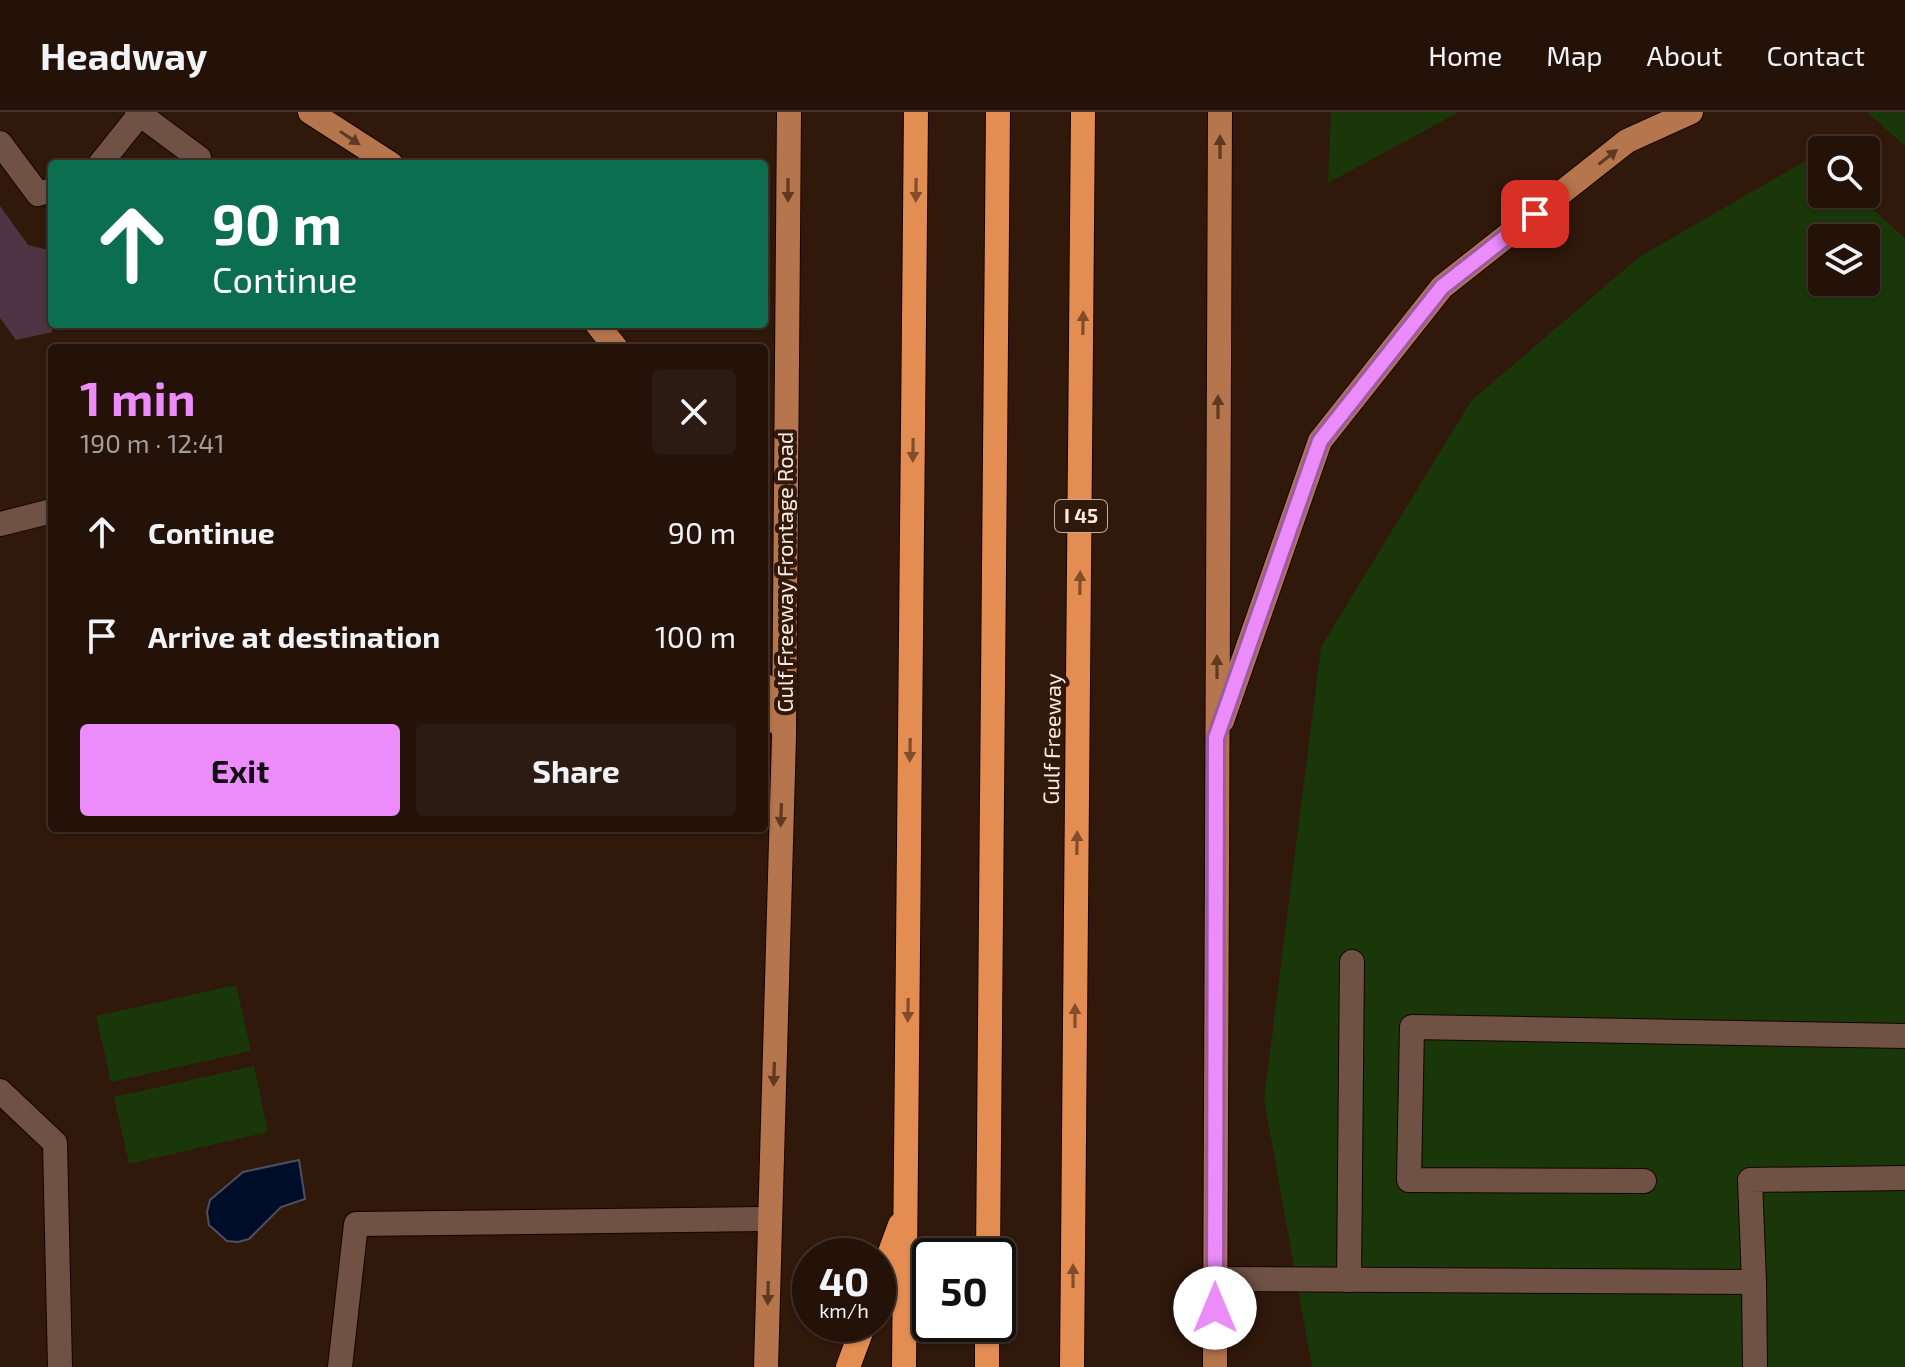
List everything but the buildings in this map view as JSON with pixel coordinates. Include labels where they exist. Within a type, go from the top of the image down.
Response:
[{"type":"highway","points":[[904,1367],[916,112]]},
{"type":"highway","points":[[988,1238],[998,112]]},
{"type":"highway","name":"Gulf Freeway","points":[[1074,1363],[1083,112]]},
{"type":"highway","points":[[895,1238],[906,1208]]},
{"type":"highway","points":[[848,1367],[857,1342]]},
{"type":"highway","points":[[987,1342],[987,1367]]},
{"type":"main road","points":[[310,112],[385,160]]},
{"type":"main road","name":"Gulf Freeway Frontage Road","points":[[766,1367],[784,737],[789,112]]},
{"type":"main road","points":[[1215,1367],[1220,112]]},
{"type":"main road","points":[[1216,738],[1320,441],[1442,287],[1627,141],[1691,112]]},
{"type":"main road","points":[[600,328],[613,344]]},
{"type":"main road","points":[[768,695],[784,737]]},
{"type":"street","points":[[103,160],[138,113],[199,158]]},
{"type":"street","points":[[0,143],[38,194],[48,191]]},
{"type":"street","points":[[0,524],[48,512]]},
{"type":"street","points":[[1349,1280],[1352,962]]},
{"type":"street","points":[[1644,1181],[1409,1180],[1412,1027],[1905,1036]]},
{"type":"street","points":[[0,1091],[55,1143],[60,1367]]},
{"type":"street","points":[[1755,1367],[1750,1180],[1905,1178]]},
{"type":"street","points":[[340,1367],[356,1224],[769,1219]]},
{"type":"street","points":[[1215,1279],[1754,1282]]},
{"type":"green space","points":[[1331,112],[1459,112],[1328,183]]},
{"type":"green space","points":[[1867,112],[1905,112],[1905,146]]},
{"type":"green space","points":[[1808,159],[1808,208],[1872,208],[1905,238],[1905,1367],[1312,1367],[1264,1099],[1321,647],[1471,401],[1639,257]]},
{"type":"green space","points":[[236,985],[251,1051],[111,1082],[96,1016]]},
{"type":"green space","points":[[254,1066],[268,1132],[129,1164],[114,1097]]},
{"type":"water","points":[[299,1160],[305,1199],[281,1207],[249,1239],[238,1242],[227,1241],[209,1225],[207,1212],[210,1200],[243,1172]]},
{"type":"route","points":[[1215,1308],[1216,738],[1320,441],[1442,287],[1535,214]]}]
